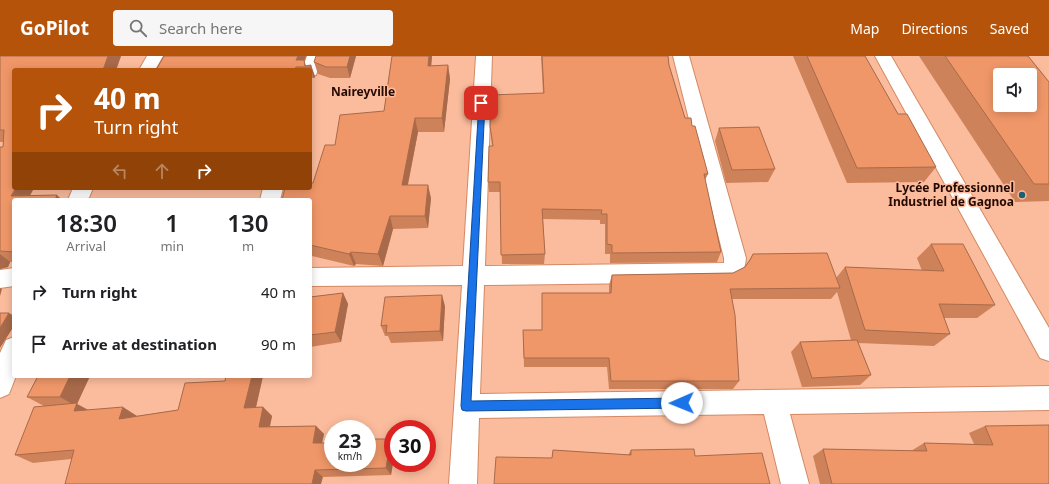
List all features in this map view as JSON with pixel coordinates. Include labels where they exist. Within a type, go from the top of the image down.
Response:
[{"type":"street","points":[[148,68],[154,56]]},
{"type":"street","points":[[311,68],[315,56]]},
{"type":"street","points":[[463,484],[484,56]]},
{"type":"street","points":[[312,277],[727,273],[734,268],[735,258],[682,56]]},
{"type":"street","points":[[883,56],[1049,350]]},
{"type":"street","points":[[0,279],[12,278]]},
{"type":"street","points":[[0,386],[12,353]]},
{"type":"street","points":[[466,406],[1049,398]]},
{"type":"street","points":[[774,402],[795,484]]},
{"type":"building","points":[[0,56],[108,56],[104,68],[12,68],[12,190],[15,190],[11,196],[57,195],[56,198],[12,198],[12,252],[0,251],[0,147],[3,147],[4,130],[0,130]]},
{"type":"building","points":[[164,56],[298,56],[296,60],[304,60],[305,66],[311,65],[310,67],[295,68],[157,68]]},
{"type":"building","points":[[316,56],[350,56],[347,67],[326,67],[314,62]]},
{"type":"building","points":[[392,56],[429,56],[428,66],[448,65],[442,118],[415,118],[402,185],[428,185],[425,216],[390,216],[378,254],[351,252],[349,254],[312,245],[312,198],[282,198],[284,190],[312,190],[312,183],[325,145],[335,145],[340,115],[384,111]]},
{"type":"building","points":[[542,56],[668,56],[669,65],[685,118],[691,118],[692,126],[695,126],[708,174],[704,174],[721,252],[612,253],[612,245],[607,244],[607,214],[601,214],[602,210],[542,209],[545,254],[501,255],[500,182],[488,182],[489,146],[493,146],[490,126],[491,95],[544,93]]},
{"type":"building","points":[[807,56],[865,56],[898,114],[907,114],[936,167],[857,168]]},
{"type":"building","points":[[945,56],[1028,56],[1049,82],[1049,184],[1034,184]]},
{"type":"building","points":[[759,127],[775,169],[732,170],[719,128]]},
{"type":"building","points":[[931,244],[963,244],[995,305],[939,304],[950,334],[865,330],[845,267],[944,271]]},
{"type":"building","points":[[827,253],[840,288],[730,289],[735,315],[739,381],[611,381],[609,358],[524,358],[523,330],[542,330],[542,293],[611,293],[612,275],[733,273],[745,267],[753,254]]},
{"type":"building","points":[[343,293],[335,332],[312,335],[312,297]]},
{"type":"building","points":[[442,295],[440,331],[386,333],[387,325],[381,326],[385,297]]},
{"type":"building","points":[[0,313],[9,313],[0,328]]},
{"type":"building","points":[[857,340],[871,375],[812,378],[800,342]]},
{"type":"building","points":[[37,378],[69,378],[60,397],[27,397]]},
{"type":"building","points":[[226,378],[252,378],[244,408],[263,407],[259,427],[316,426],[313,443],[324,443],[324,470],[315,470],[312,484],[65,484],[74,450],[15,455],[34,407],[77,403],[74,411],[123,407],[119,419],[178,410],[185,383],[225,381]]},
{"type":"building","points":[[1049,425],[1049,484],[832,484],[823,449],[927,451],[924,443],[993,445],[985,426]]},
{"type":"building","points":[[376,439],[384,439],[384,468],[376,468]]},
{"type":"building","points":[[694,449],[695,456],[762,453],[770,484],[494,484],[496,457],[552,458],[553,450],[631,455],[631,450]]},
{"type":"place","name":"Lycée Professionnel Industriel de Gagnoa","points":[[1022,195]]},
{"type":"district","name":"Naireyville","points":[[363,92]]},
{"type":"route","points":[[481,103],[466,406],[682,403]]}]
